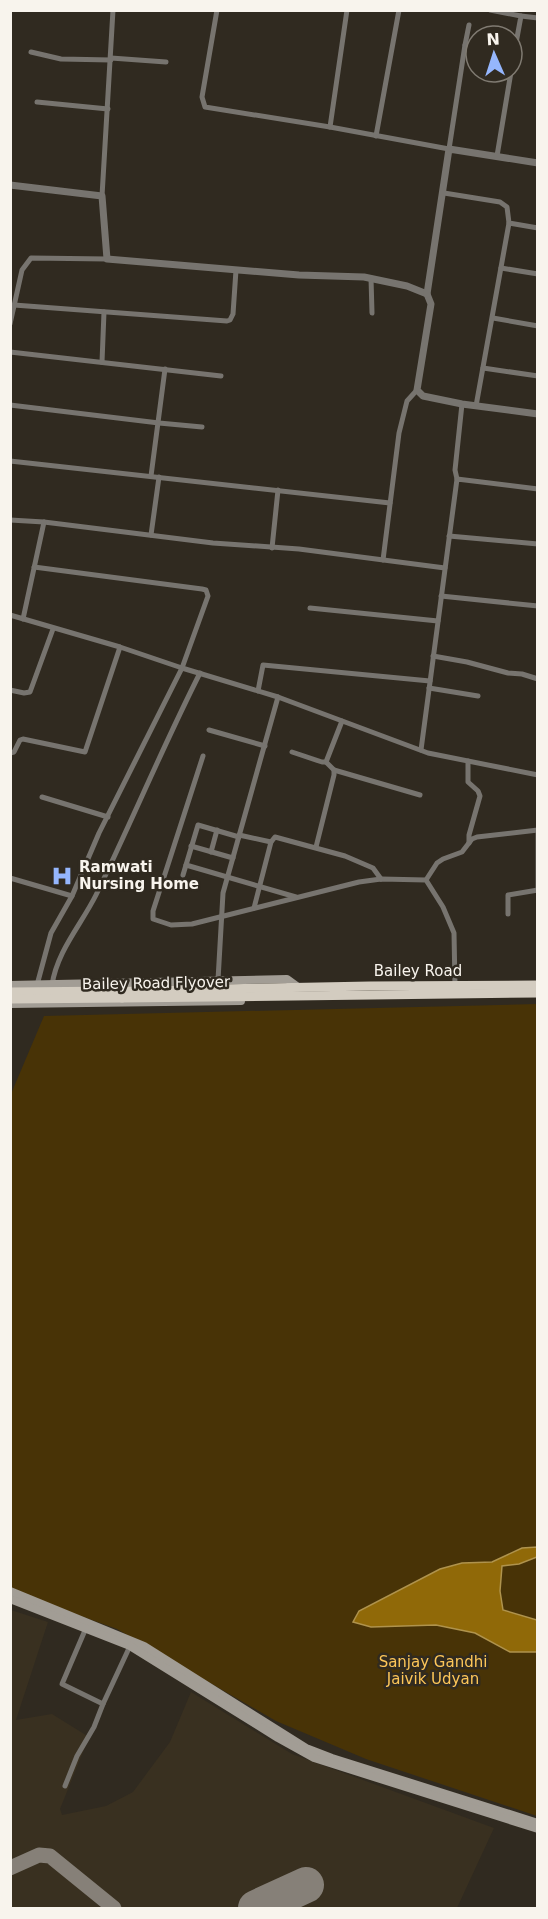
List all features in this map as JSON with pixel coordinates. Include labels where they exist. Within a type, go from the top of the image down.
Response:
[{"type":"highway","name":"Bailey Road","points":[[300,992],[537,985]]},
{"type":"highway","name":"Bailey Road Flyover","points":[[10,992],[122,995],[300,992]]},
{"type":"highway","name":"Bailey Road","points":[[300,992],[537,993]]},
{"type":"highway","name":"Bailey Road Flyover","points":[[11,1002],[122,995]]},
{"type":"main road","points":[[287,979],[300,992],[294,1000],[51,1004],[11,1002],[11,986],[52,985],[287,979]]},
{"type":"main road","points":[[10,1591],[144,1646],[306,1748],[537,1822]]},
{"type":"main road","points":[[10,1599],[129,1646],[278,1738],[315,1758],[537,1829]]},
{"type":"street","points":[[217,10],[202,97],[205,106],[537,163]]},
{"type":"street","points":[[330,127],[347,10]]},
{"type":"street","points":[[376,136],[399,10]]},
{"type":"street","points":[[490,10],[537,18]]},
{"type":"street","points":[[107,259],[102,196],[111,59],[111,11]]},
{"type":"street","points":[[519,24],[521,16]]},
{"type":"street","points":[[31,52],[62,59],[166,62]]},
{"type":"street","points":[[383,560],[399,433],[407,401],[417,390],[431,304],[427,294],[464,52]]},
{"type":"street","points":[[497,156],[509,84]]},
{"type":"street","points":[[37,102],[108,109]]},
{"type":"street","points":[[10,185],[102,196]]},
{"type":"street","points":[[444,193],[500,202],[507,207],[509,223],[476,406]]},
{"type":"street","points":[[509,223],[537,228]]},
{"type":"street","points":[[10,324],[22,270],[31,258],[107,259],[299,275],[371,278],[407,286],[427,294]]},
{"type":"street","points":[[501,268],[537,274]]},
{"type":"street","points":[[14,305],[227,321],[233,314],[236,270]]},
{"type":"street","points":[[371,278],[372,313]]},
{"type":"street","points":[[102,362],[104,312]]},
{"type":"street","points":[[493,318],[537,326]]},
{"type":"street","points":[[10,352],[222,376]]},
{"type":"street","points":[[483,368],[537,376]]},
{"type":"street","points":[[151,476],[165,369]]},
{"type":"street","points":[[417,390],[423,396],[462,404],[537,414]]},
{"type":"street","points":[[421,750],[457,479],[454,470],[462,404]]},
{"type":"street","points":[[10,405],[202,427]]},
{"type":"street","points":[[10,460],[390,502]]},
{"type":"street","points":[[151,535],[159,477]]},
{"type":"street","points":[[457,479],[537,489]]},
{"type":"street","points":[[272,548],[278,490]]},
{"type":"street","points":[[10,520],[445,568]]},
{"type":"street","points":[[23,619],[44,522]]},
{"type":"street","points":[[449,536],[537,544]]},
{"type":"street","points":[[34,567],[206,590],[208,596],[182,668],[108,817],[72,896],[51,933],[37,985]]},
{"type":"street","points":[[441,596],[537,606]]},
{"type":"street","points":[[310,608],[438,621]]},
{"type":"street","points":[[10,615],[278,697],[421,750],[537,775]]},
{"type":"street","points":[[10,690],[30,692],[53,629]]},
{"type":"street","points":[[10,753],[14,752],[22,739],[85,752],[120,647]]},
{"type":"street","points":[[433,656],[537,679]]},
{"type":"street","points":[[258,691],[263,664],[430,684],[478,696]]},
{"type":"street","points":[[51,1004],[52,985],[61,954],[94,898],[200,673]]},
{"type":"street","points":[[218,980],[221,916],[228,876],[278,697]]},
{"type":"street","points":[[326,762],[342,721]]},
{"type":"street","points":[[209,730],[264,746]]},
{"type":"street","points":[[292,752],[326,762],[334,770],[420,795]]},
{"type":"street","points":[[203,756],[153,919],[171,925],[192,924],[359,882],[381,879],[426,880]]},
{"type":"street","points":[[468,761],[469,784],[478,791],[480,796],[469,835],[469,843]]},
{"type":"street","points":[[316,847],[334,770]]},
{"type":"street","points":[[42,797],[108,817]]},
{"type":"street","points":[[183,875],[198,825],[271,842]]},
{"type":"street","points":[[211,852],[217,830]]},
{"type":"street","points":[[426,880],[437,863],[464,851],[472,839],[537,830],[537,889],[508,895],[508,914]]},
{"type":"street","points":[[254,908],[273,838],[280,837],[316,847],[370,866],[376,870],[381,879]]},
{"type":"street","points":[[191,846],[233,858]]},
{"type":"street","points":[[186,865],[297,897]]},
{"type":"street","points":[[10,878],[72,896]]},
{"type":"street","points":[[426,880],[443,907],[454,933],[455,986]]},
{"type":"street","points":[[86,1628],[62,1684],[103,1704]]},
{"type":"street","points":[[65,1786],[77,1756],[94,1727],[129,1646]]},
{"type":"shaded area","points":[[537,1547],[537,1557],[519,1564],[502,1566],[500,1591],[503,1610],[537,1620],[537,1652],[510,1652],[475,1633],[436,1625],[371,1627],[353,1622],[359,1611],[440,1569],[462,1563],[492,1562],[522,1548]]},
{"type":"shaded area","points":[[11,1610],[48,1622],[16,1720],[52,1714],[89,1737],[60,1809],[62,1815],[106,1806],[133,1792],[170,1742],[191,1692],[292,1754],[494,1828],[457,1908],[11,1908]]},
{"type":"green space","name":"Sanjay Gandhi Jaivik Udyan","points":[[537,1004],[537,1816],[366,1759],[276,1721],[117,1629],[11,1591],[11,1094],[44,1016]]},
{"type":"taxiway","points":[[10,1868],[39,1855],[50,1856],[114,1908]]},
{"type":"runway","points":[[256,1908],[306,1885]]},
{"type":"place","name":"Ramwati Nursing Home","points":[[62,876]]}]
